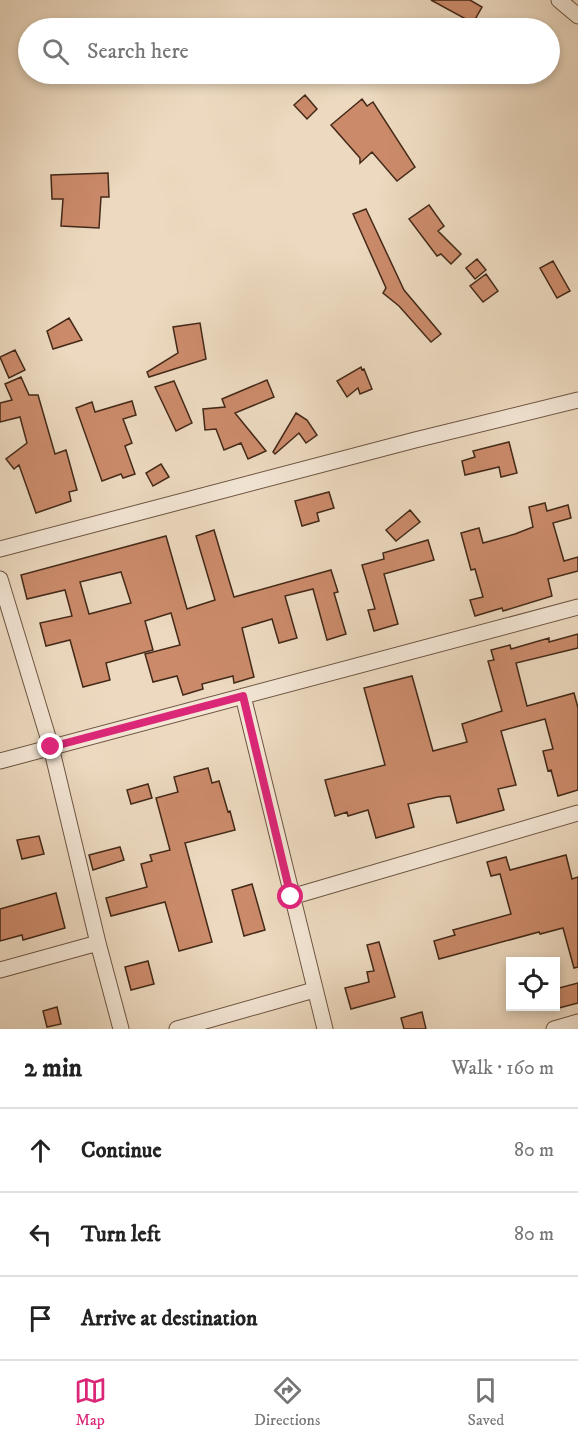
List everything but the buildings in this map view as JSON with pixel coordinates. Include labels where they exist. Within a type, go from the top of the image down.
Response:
[{"type":"street","points":[[559,0],[578,16]]},
{"type":"street","points":[[0,549],[415,440],[578,400]]},
{"type":"street","points":[[0,579],[51,747],[121,1029]]},
{"type":"street","points":[[0,761],[578,607]]},
{"type":"street","points":[[243,696],[325,1029]]},
{"type":"street","points":[[291,897],[578,813]]},
{"type":"street","points":[[0,970],[98,943]]},
{"type":"street","points":[[177,1029],[314,990]]},
{"type":"street","points":[[554,1029],[578,1022]]},
{"type":"route","points":[[51,747],[243,696],[291,897]]}]
